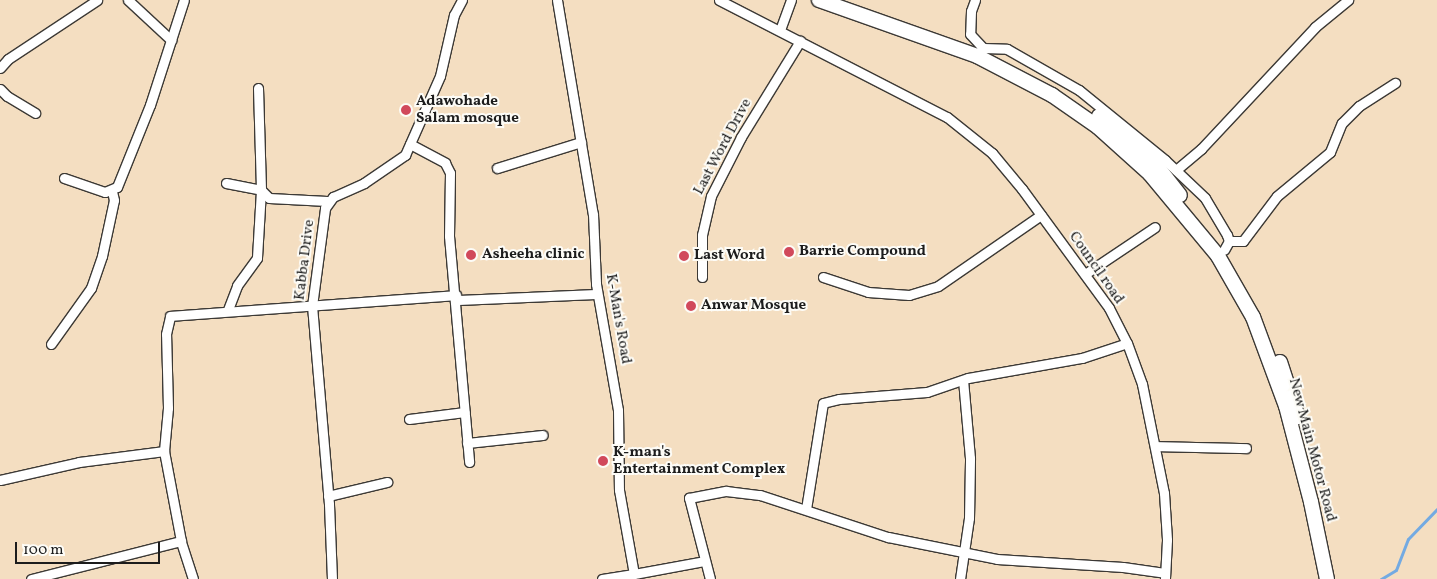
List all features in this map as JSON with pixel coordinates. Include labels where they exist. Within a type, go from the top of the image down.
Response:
[{"type":"highway","name":"New Main Motor Road","points":[[819,0],[976,56],[1052,95],[1098,127],[1150,174],[1218,256],[1253,317],[1286,406],[1327,579]]},
{"type":"highway","name":"New Main Motor Road","points":[[845,0],[982,49],[1056,87],[1104,119],[1157,166],[1226,245],[1261,312],[1294,399],[1335,579]]},
{"type":"street","points":[[0,68],[8,59],[97,0]]},
{"type":"street","points":[[128,0],[171,40]]},
{"type":"street","points":[[64,178],[105,192],[112,191],[121,180],[184,0]]},
{"type":"street","name":"Kabba Drive","points":[[332,579],[328,496],[312,306],[318,250],[327,202],[398,161],[410,144],[440,76],[454,15],[462,0]]},
{"type":"street","name":"K-Man's Road","points":[[556,0],[593,214],[597,294],[615,382],[619,490],[634,574]]},
{"type":"street","points":[[719,0],[800,41]]},
{"type":"street","points":[[780,30],[791,0]]},
{"type":"street","points":[[975,0],[970,11],[970,34],[982,49],[1008,48],[1079,90],[1176,170],[1204,198],[1226,245],[1243,241],[1277,196],[1330,152],[1342,123],[1359,106],[1395,83]]},
{"type":"street","points":[[1176,170],[1200,149],[1315,27],[1348,0]]},
{"type":"street","name":"Council road","points":[[800,41],[947,117],[992,153],[1042,215],[1085,274],[1127,343],[1142,384],[1156,446],[1167,530],[1165,576]]},
{"type":"street","name":"Last Word Drive","points":[[702,276],[702,235],[711,196],[741,137],[800,41]]},
{"type":"street","points":[[228,310],[237,286],[257,258],[261,190],[258,88]]},
{"type":"street","points":[[0,89],[35,113]]},
{"type":"street","points":[[497,168],[581,142]]},
{"type":"street","points":[[410,144],[448,166],[449,236],[456,298],[469,462]]},
{"type":"street","points":[[226,182],[261,190],[269,198],[327,202]]},
{"type":"street","points":[[50,344],[91,288],[102,256],[114,200],[112,191]]},
{"type":"street","points":[[823,277],[868,292],[909,295],[938,286],[1042,215]]},
{"type":"street","points":[[1085,274],[1155,227]]},
{"type":"street","points":[[193,579],[181,541],[164,451],[168,408],[166,334],[170,316],[228,310],[456,298],[597,294]]},
{"type":"street","points":[[806,509],[823,403],[838,398],[928,392],[963,380],[1082,358],[1127,343]]},
{"type":"street","points":[[960,579],[969,518],[970,458],[963,380]]},
{"type":"street","points":[[409,419],[465,412]]},
{"type":"street","points":[[467,443],[543,435]]},
{"type":"street","points":[[1156,446],[1246,448]]},
{"type":"street","points":[[0,480],[79,462],[164,451]]},
{"type":"street","points":[[328,496],[387,482]]},
{"type":"street","points":[[710,579],[688,498],[726,491],[760,495],[888,537],[997,560],[1123,566],[1165,576]]},
{"type":"street","points":[[36,578],[181,541]]},
{"type":"street","points":[[602,579],[704,562]]},
{"type":"waterway","points":[[1381,579],[1396,570],[1408,539],[1437,509]]},
{"type":"place","name":"Adawohade Salam mosque","points":[[406,110]]},
{"type":"place","name":"Barrie Compound","points":[[789,252]]},
{"type":"place","name":"Asheeha clinic","points":[[471,255]]},
{"type":"place","name":"Last Word","points":[[684,256]]},
{"type":"place","name":"Anwar Mosque","points":[[691,306]]},
{"type":"place","name":"K-man's Entertainment Complex","points":[[603,461]]}]
